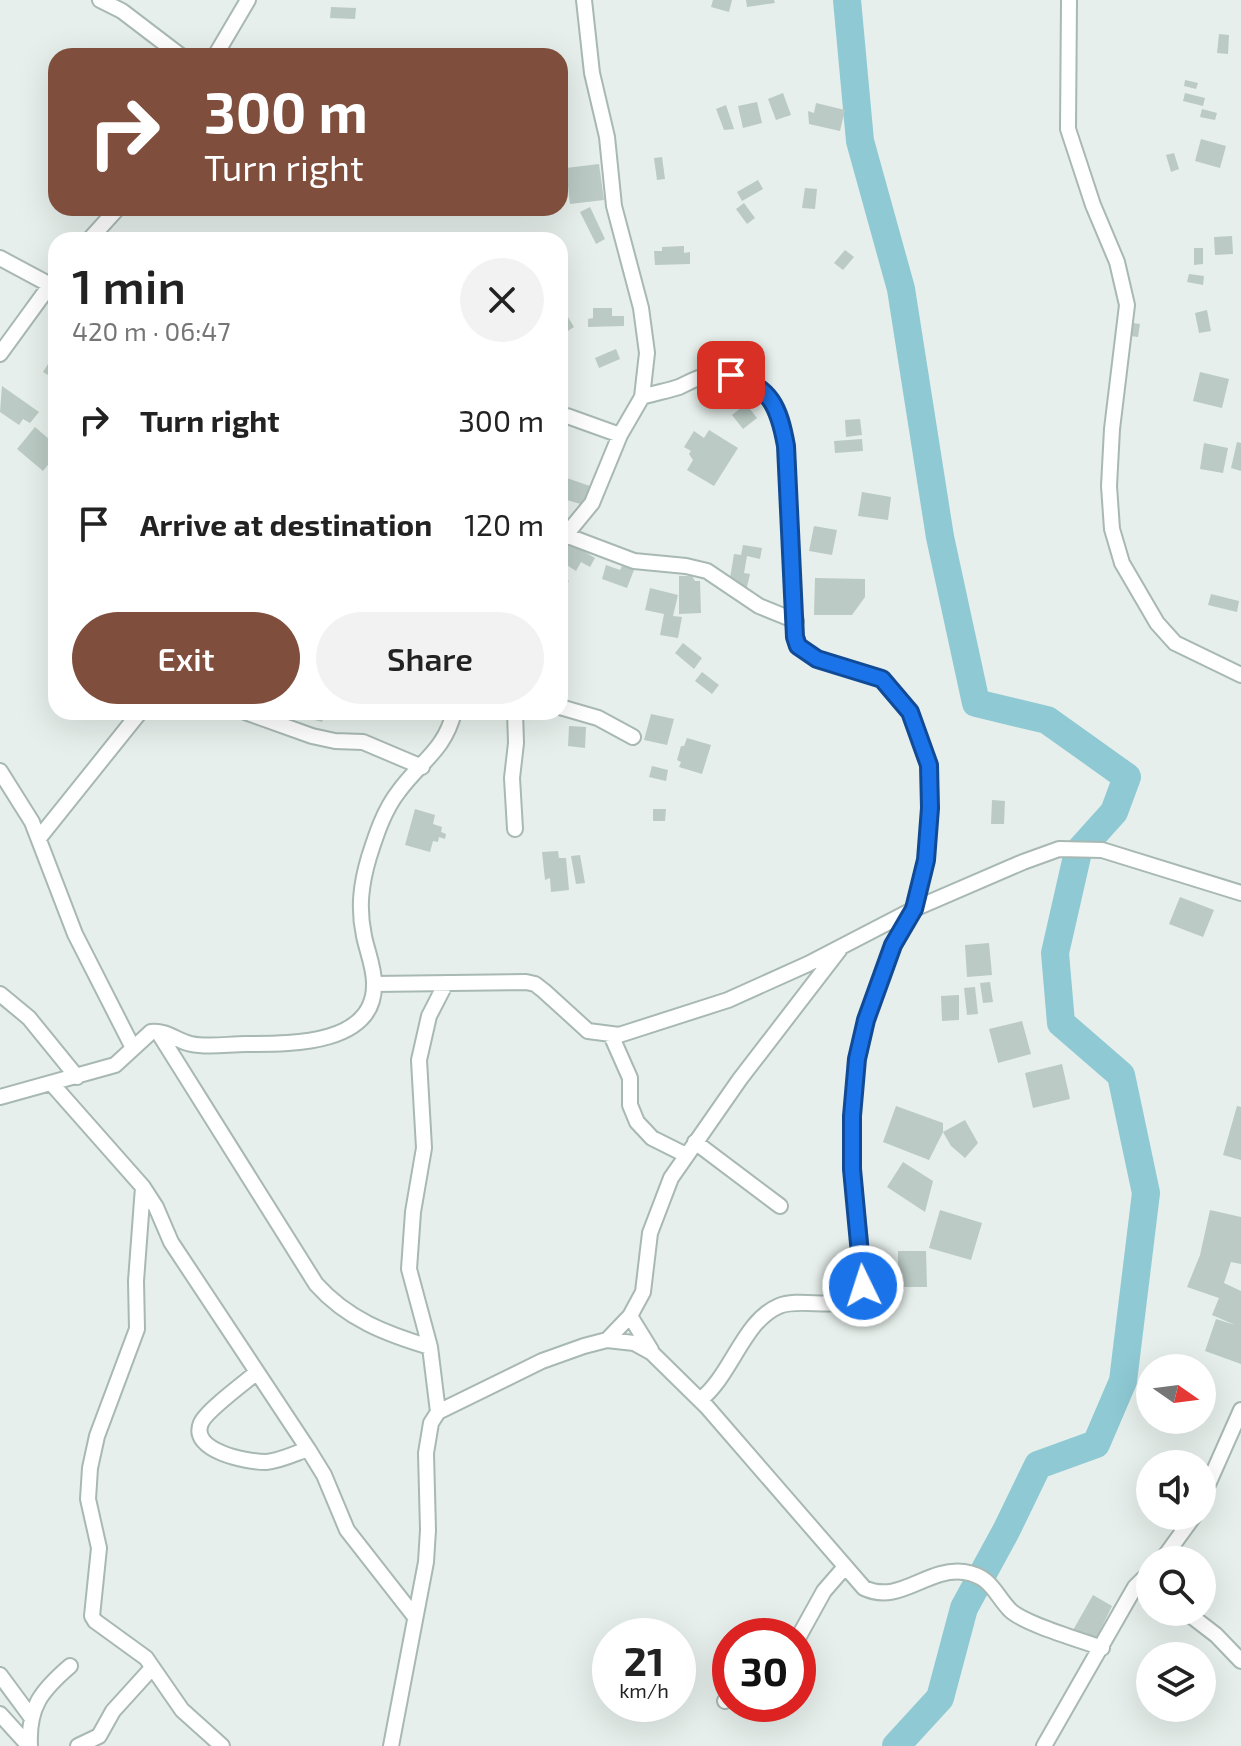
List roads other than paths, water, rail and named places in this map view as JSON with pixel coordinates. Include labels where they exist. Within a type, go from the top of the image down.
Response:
[{"type":"street","points":[[100,0],[122,11],[171,48]]},
{"type":"street","points":[[220,48],[248,0]]},
{"type":"street","points":[[568,530],[592,503],[606,476],[620,435],[642,397],[647,353],[641,308],[614,206],[607,137],[592,73],[584,0]]},
{"type":"street","points":[[1069,0],[1068,129],[1093,205],[1117,262],[1127,305],[1112,429],[1109,486],[1112,529],[1122,563],[1157,623],[1175,643],[1241,675]]},
{"type":"street","points":[[96,232],[111,216]]},
{"type":"street","points":[[0,258],[48,280]]},
{"type":"street","points":[[0,354],[48,291]]},
{"type":"street","points":[[642,397],[676,388],[700,377],[731,375],[749,380],[772,400],[781,419],[786,446],[795,637],[798,646],[805,653],[882,679],[910,712],[929,765],[926,860],[914,909],[893,945],[866,1020],[857,1059],[852,1116],[852,1169],[863,1286],[857,1296],[845,1302],[792,1303],[777,1307],[756,1325],[719,1382],[700,1400]]},
{"type":"street","points":[[568,416],[620,435]]},
{"type":"street","points":[[568,539],[634,561],[707,571],[759,606],[796,621]]},
{"type":"street","points":[[568,709],[598,718],[633,737]]},
{"type":"street","points":[[39,838],[134,720]]},
{"type":"street","points":[[267,720],[312,736],[363,742],[422,767]]},
{"type":"street","points":[[0,1097],[115,1065],[146,1035],[157,1031],[193,1045],[292,1044],[332,1037],[355,1023],[372,999],[374,984],[361,921],[363,877],[392,800],[442,744],[451,720]]},
{"type":"street","points":[[515,720],[512,778],[515,829]]},
{"type":"street","points":[[0,771],[39,838],[75,934],[133,1048]]},
{"type":"street","points":[[374,984],[509,981],[535,984],[588,1031],[611,1035],[728,1000],[842,947],[914,909],[1059,849],[1102,850],[1241,893]]},
{"type":"street","points":[[607,1340],[630,1316],[643,1292],[650,1233],[671,1178],[690,1148],[842,947]]},
{"type":"street","points":[[438,1412],[430,1347],[412,1286],[410,1254],[424,1148],[419,1060],[429,1016],[446,983]]},
{"type":"street","points":[[0,994],[29,1018],[77,1077]]},
{"type":"street","points":[[157,1031],[316,1284],[327,1296],[363,1322],[430,1347]]},
{"type":"street","points":[[611,1035],[630,1078],[630,1105],[637,1122],[652,1138],[690,1148],[780,1206]]},
{"type":"street","points":[[52,1084],[143,1187],[156,1207],[171,1242],[324,1475],[347,1530],[415,1617]]},
{"type":"street","points":[[143,1187],[136,1281],[137,1329],[97,1436],[90,1468],[88,1499],[99,1548],[92,1618],[146,1658],[182,1710],[222,1746]]},
{"type":"street","points":[[630,1316],[652,1353],[746,1450],[864,1588],[880,1594],[896,1592],[944,1573],[961,1572],[979,1576],[990,1583],[1010,1610],[1023,1618],[1102,1648]]},
{"type":"street","points":[[391,1746],[426,1562],[427,1441],[431,1423],[438,1412],[542,1361],[607,1340],[630,1342],[652,1353]]},
{"type":"street","points":[[256,1373],[202,1420],[198,1432],[200,1439],[209,1448],[267,1462],[308,1449]]},
{"type":"street","points":[[1216,1464],[1241,1410]]},
{"type":"street","points":[[1225,1442],[1241,1433]]},
{"type":"street","points":[[809,1618],[824,1591],[844,1568]]},
{"type":"street","points":[[1044,1746],[1135,1587]]},
{"type":"street","points":[[1204,1626],[1241,1661]]},
{"type":"street","points":[[30,1746],[31,1717],[45,1690],[70,1666]]},
{"type":"street","points":[[78,1746],[99,1736],[113,1711],[152,1668]]},
{"type":"street","points":[[0,1675],[31,1717]]},
{"type":"street","points":[[0,1714],[30,1746]]},
{"type":"waterway","points":[[847,0],[860,141],[901,289],[940,537],[976,703],[1047,720],[1127,777],[1114,812],[1078,852],[1055,953],[1061,1023],[1121,1075],[1146,1193],[1123,1381],[1096,1444],[1038,1465],[964,1608],[940,1698],[896,1746]]}]
